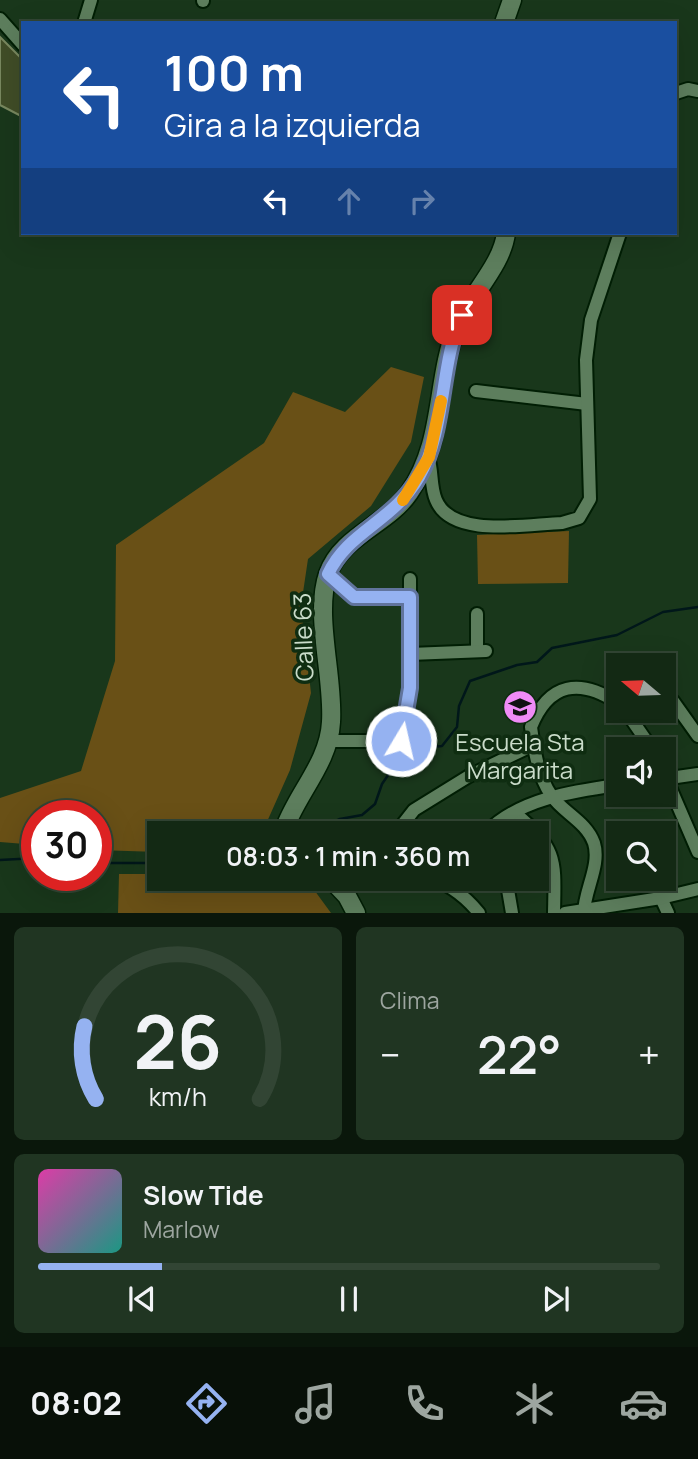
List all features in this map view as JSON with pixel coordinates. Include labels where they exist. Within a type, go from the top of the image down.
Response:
[{"type":"main road","points":[[505,21],[512,0]]},
{"type":"main road","name":"Calle 63","points":[[290,821],[328,741],[331,704],[324,611],[328,574],[340,552],[383,520],[407,495],[429,457],[456,328],[468,303],[497,258],[505,235]]},
{"type":"main road","points":[[343,891],[356,913]]},
{"type":"street","points":[[86,21],[91,0]]},
{"type":"street","points":[[0,19],[21,43]]},
{"type":"street","points":[[677,93],[688,89],[698,91]]},
{"type":"street","points":[[429,457],[437,502],[455,521],[478,526],[568,523],[583,514],[590,499],[586,360],[590,320],[619,235]]},
{"type":"street","points":[[476,391],[587,404]]},
{"type":"street","points":[[328,574],[354,597],[410,597]]},
{"type":"street","points":[[328,741],[401,741],[410,688],[410,579]]},
{"type":"street","points":[[410,654],[482,651],[477,614]]},
{"type":"street","points":[[584,911],[594,864],[594,843],[581,822],[551,796],[533,745],[531,727],[546,701],[558,692],[572,687],[591,688],[606,696]]},
{"type":"street","points":[[676,704],[697,729]]},
{"type":"street","points":[[405,821],[414,810],[469,776],[533,745]]},
{"type":"street","points":[[676,775],[698,774]]},
{"type":"street","points":[[499,821],[551,796],[606,787]]},
{"type":"street","points":[[676,801],[698,852]]},
{"type":"street","points":[[515,813],[547,845],[554,861],[554,913]]},
{"type":"street","points":[[565,913],[623,908],[698,888]]},
{"type":"street","points":[[461,891],[479,913]]},
{"type":"street","points":[[508,891],[512,913]]},
{"type":"street","points":[[661,898],[668,913]]},
{"type":"shaded area","points":[[391,367],[424,377],[411,442],[371,506],[308,559],[301,606],[311,693],[290,770],[267,821],[147,821],[147,852],[112,851],[112,800],[21,800],[21,844],[0,842],[0,798],[81,771],[115,661],[116,545],[264,443],[293,392],[345,412]]},
{"type":"shaded area","points":[[569,531],[568,583],[478,584],[477,535]]},
{"type":"shaded area","points":[[119,874],[147,874],[147,891],[315,891],[331,913],[118,913]]},
{"type":"building","points":[[0,37],[21,58],[21,116],[0,105]]},
{"type":"waterway","points":[[336,821],[362,815],[375,804],[382,784],[397,762],[423,748],[442,746],[457,727],[459,706],[470,681],[517,665],[537,662],[552,648],[617,635],[663,612],[698,607]]},
{"type":"waterway","points":[[0,860],[21,859]]},
{"type":"waterway","points":[[112,863],[147,863]]},
{"type":"slow traffic","points":[[403,500],[429,457],[441,401]]},
{"type":"place","name":"Escuela Sta Margarita","points":[[520,707]]},
{"type":"route","points":[[401,741],[410,688],[410,597],[354,597],[328,574],[340,552],[383,520],[407,495],[429,457],[450,350],[462,315]]}]
